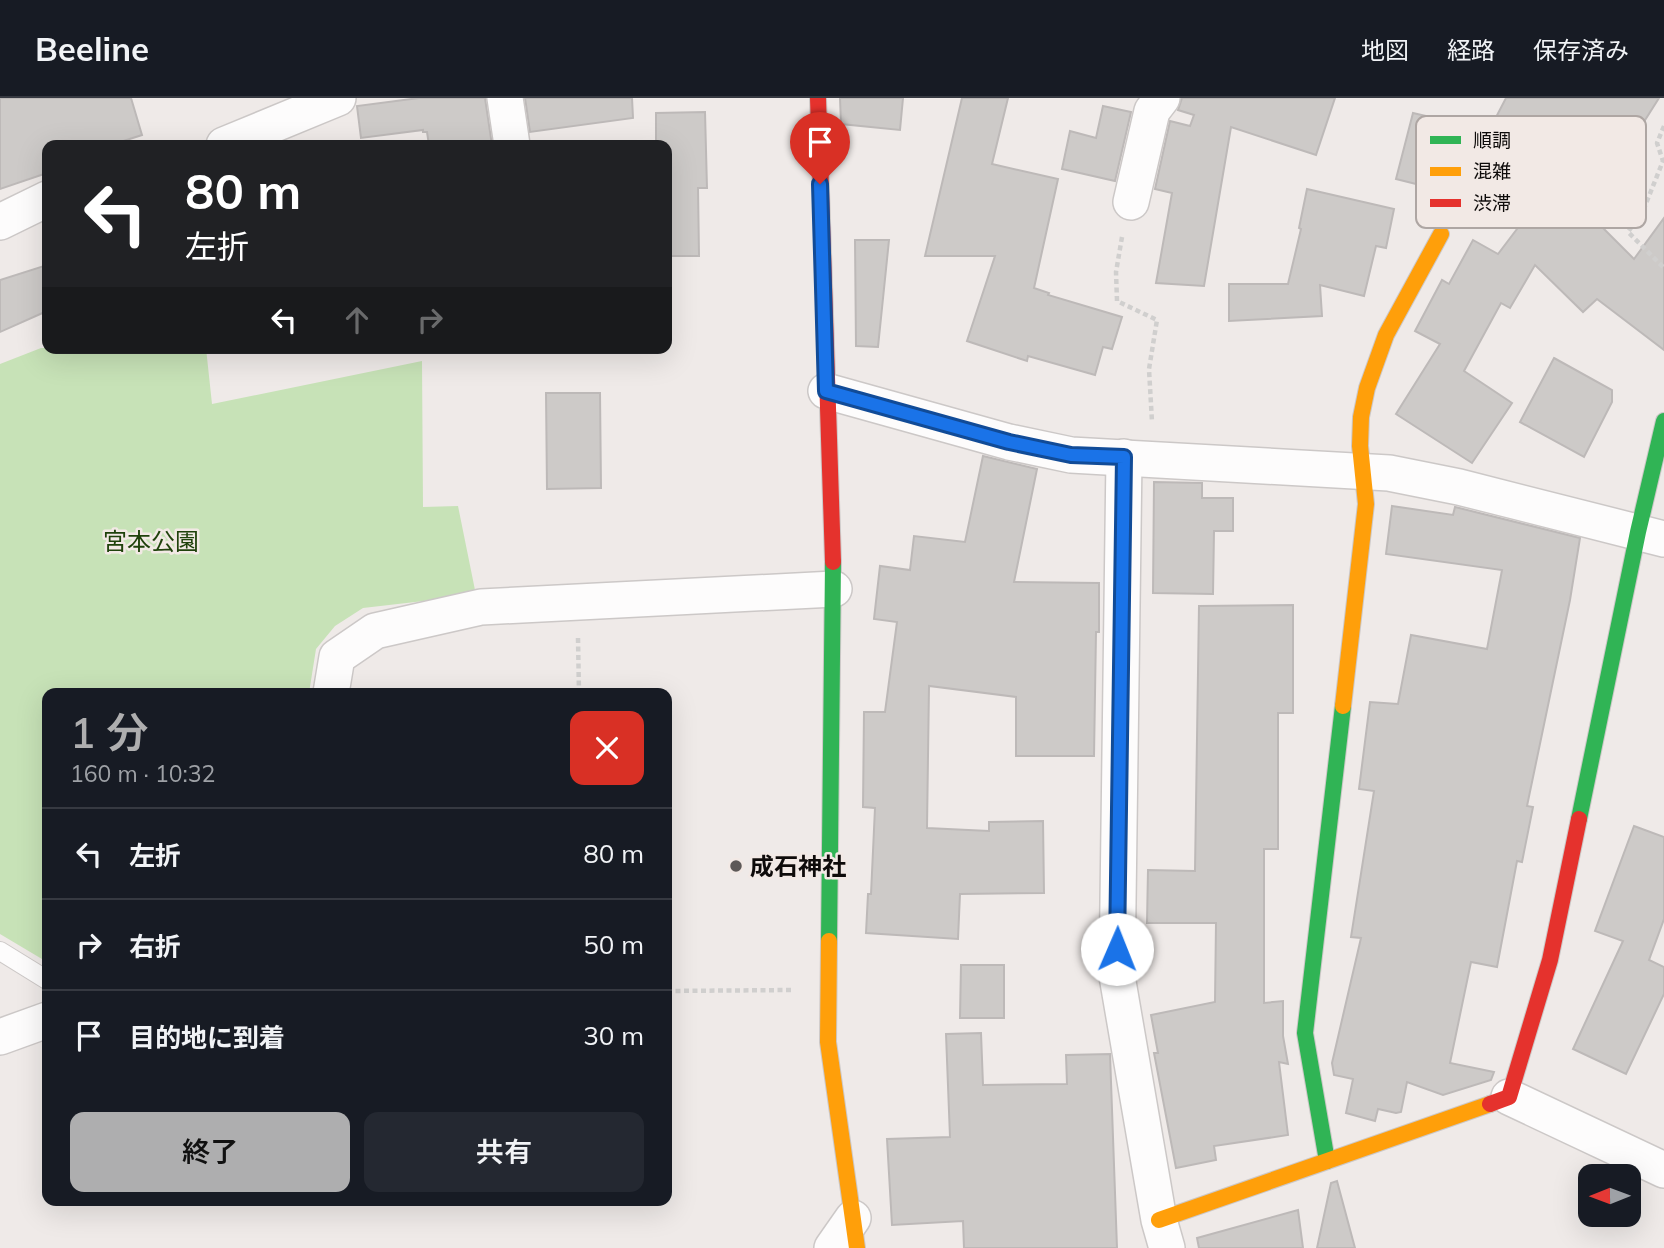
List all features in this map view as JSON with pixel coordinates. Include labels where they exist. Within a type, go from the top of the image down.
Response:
[{"type":"street","points":[[237,140],[338,98]]},
{"type":"street","points":[[505,98],[511,140]]},
{"type":"street","points":[[818,98],[834,589],[828,1042],[855,1233],[832,1248]]},
{"type":"street","points":[[1131,202],[1152,111],[1162,98]]},
{"type":"street","points":[[0,222],[42,201]]},
{"type":"street","points":[[1327,1161],[1305,1033],[1366,504],[1360,444],[1367,385],[1384,334],[1441,234]]},
{"type":"street","points":[[826,391],[1009,442],[1071,455],[1389,473],[1460,487],[1651,536]]},
{"type":"street","points":[[1509,1097],[1550,960],[1651,536],[1664,421]]},
{"type":"street","points":[[1140,458],[1117,976],[1163,1234],[1327,1161],[1509,1097],[1664,1170]]},
{"type":"street","points":[[332,688],[337,657],[375,631],[481,607],[834,589]]},
{"type":"street","points":[[0,1037],[42,1022]]},
{"type":"lane","points":[[0,951],[42,977]]},
{"type":"path","points":[[1646,204],[1663,161],[1657,143],[1664,127]]},
{"type":"path","points":[[1631,228],[1628,232],[1664,268]]},
{"type":"path","points":[[1116,272],[1117,301],[1157,320],[1140,458]]},
{"type":"path","points":[[578,602],[579,688]]},
{"type":"path","points":[[672,991],[827,989]]},
{"type":"green space","name":"宮本公園","points":[[41,348],[42,354],[207,354],[212,404],[422,361],[423,507],[458,506],[476,595],[363,608],[335,626],[316,649],[310,688],[42,688],[42,959],[0,934],[0,364]]},
{"type":"building","points":[[0,98],[131,98],[142,135],[126,140],[42,140],[42,175],[0,189]]},
{"type":"building","points":[[419,98],[485,98],[491,140],[428,140],[427,132],[423,130],[361,138],[357,106]]},
{"type":"building","points":[[525,98],[632,98],[633,118],[530,132]]},
{"type":"building","points":[[840,98],[903,98],[900,130],[841,124]]},
{"type":"building","points":[[962,98],[1008,98],[992,164],[1058,179],[1034,288],[1049,293],[1048,295],[1122,317],[1112,349],[1103,347],[1095,375],[1028,356],[1027,361],[967,341],[995,256],[925,256]]},
{"type":"building","points":[[1182,98],[1335,98],[1316,155],[1231,127],[1204,286],[1156,283],[1172,193],[1155,189],[1170,121],[1190,126],[1194,115],[1178,110]]},
{"type":"building","points":[[1506,98],[1659,98],[1646,119],[1646,116],[1497,116]]},
{"type":"building","points":[[1103,106],[1131,112],[1115,181],[1062,169],[1070,131],[1096,138]]},
{"type":"building","points":[[705,112],[707,188],[698,188],[699,256],[672,256],[672,140],[656,140],[656,113]]},
{"type":"building","points":[[1413,113],[1426,116],[1416,116],[1416,184],[1396,179]]},
{"type":"building","points":[[1307,189],[1394,209],[1386,248],[1376,246],[1364,296],[1320,285],[1322,316],[1229,321],[1229,284],[1288,284]]},
{"type":"building","points":[[1664,218],[1664,350],[1597,299],[1583,312],[1535,265],[1510,308],[1501,303],[1464,371],[1512,403],[1472,463],[1396,414],[1440,344],[1415,331],[1442,280],[1449,284],[1473,240],[1498,254],[1518,228],[1603,228],[1634,259]]},
{"type":"building","points":[[855,240],[889,240],[878,347],[856,346]]},
{"type":"building","points":[[42,267],[42,313],[0,332],[0,280]]},
{"type":"building","points":[[1554,358],[1612,390],[1612,402],[1584,457],[1520,422]]},
{"type":"building","points":[[546,393],[600,393],[601,488],[547,489]]},
{"type":"building","points":[[983,456],[1037,469],[1014,582],[1099,583],[1094,756],[1016,756],[1016,697],[929,686],[927,828],[989,831],[989,822],[1043,821],[1044,893],[960,894],[958,939],[866,933],[868,894],[871,894],[875,808],[863,807],[864,712],[885,712],[897,622],[874,619],[880,566],[910,570],[914,536],[965,542]]},
{"type":"building","points":[[1154,482],[1202,483],[1202,498],[1233,498],[1233,531],[1214,531],[1213,594],[1153,593]]},
{"type":"building","points":[[1392,506],[1453,515],[1455,507],[1580,538],[1570,600],[1527,806],[1533,807],[1522,862],[1517,861],[1497,967],[1471,962],[1450,1063],[1494,1072],[1491,1080],[1443,1095],[1407,1082],[1401,1112],[1378,1109],[1375,1121],[1346,1113],[1353,1079],[1334,1075],[1332,1063],[1361,938],[1351,937],[1374,791],[1359,789],[1370,702],[1398,704],[1411,635],[1487,649],[1502,570],[1386,554]]},
{"type":"building","points":[[1293,605],[1293,713],[1278,713],[1278,849],[1264,849],[1264,1003],[1283,1001],[1283,1036],[1288,1064],[1279,1062],[1288,1135],[1214,1146],[1216,1160],[1176,1168],[1154,1053],[1158,1053],[1151,1015],[1215,1002],[1216,923],[1147,923],[1148,870],[1195,871],[1199,606]]},
{"type":"building","points":[[1634,826],[1664,837],[1664,919],[1649,960],[1664,967],[1664,994],[1626,1074],[1573,1049],[1623,941],[1595,931]]},
{"type":"building","points":[[961,965],[1004,965],[1004,1018],[960,1018]]},
{"type":"building","points":[[981,1033],[983,1085],[1067,1084],[1066,1055],[1110,1054],[1117,1248],[964,1248],[963,1221],[892,1225],[887,1139],[950,1137],[946,1034]]},
{"type":"building","points":[[1337,1181],[1355,1248],[1317,1248],[1331,1183]]},
{"type":"building","points":[[1298,1210],[1303,1248],[1199,1248],[1197,1238]]},
{"type":"traffic: fast","points":[[1579,819],[1638,532],[1664,421]]},
{"type":"traffic: fast","points":[[829,941],[833,562]]},
{"type":"traffic: fast","points":[[1327,1161],[1305,1033],[1343,706]]},
{"type":"traffic: slow","points":[[1343,706],[1366,504],[1360,446],[1361,417],[1367,388],[1386,335],[1441,234]]},
{"type":"traffic: slow","points":[[829,941],[828,1042],[857,1248]]},
{"type":"traffic: slow","points":[[1159,1220],[1490,1104]]},
{"type":"traffic: jam","points":[[818,98],[833,562]]},
{"type":"traffic: jam","points":[[1490,1104],[1509,1097],[1550,960],[1579,819]]},
{"type":"place","name":"成石神社","points":[[736,866]]},
{"type":"route","points":[[820,184],[826,391],[1009,442],[1071,455],[1124,457],[1117,949]]}]
